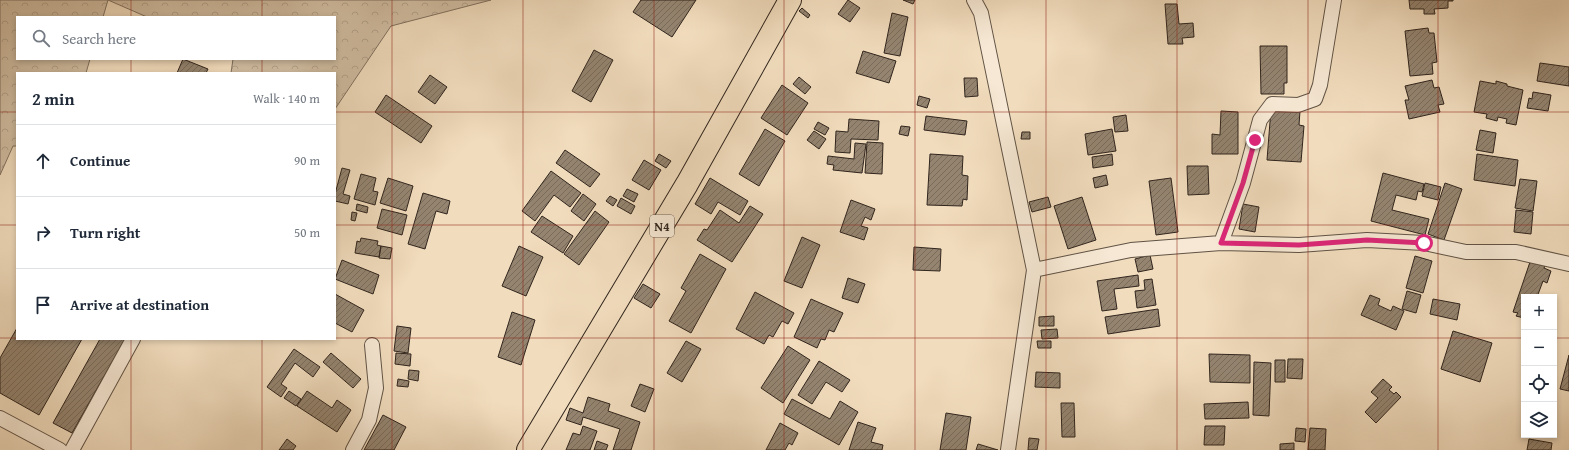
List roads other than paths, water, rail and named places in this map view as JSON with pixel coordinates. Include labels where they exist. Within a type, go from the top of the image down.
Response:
[{"type":"highway","name":"N4","points":[[528,450],[687,184],[790,0]]},
{"type":"street","points":[[974,0],[980,13],[1034,270],[1008,450]]},
{"type":"street","points":[[1221,243],[1243,183],[1260,120],[1272,104],[1298,105],[1315,99],[1320,85],[1334,0]]},
{"type":"street","points":[[1034,270],[1131,250],[1221,243],[1299,245],[1367,240],[1424,243],[1466,252],[1516,252],[1569,264]]},
{"type":"street","points":[[72,450],[132,340]]},
{"type":"street","points":[[353,450],[369,420],[376,388],[372,345]]},
{"type":"street","points":[[0,418],[60,450]]}]
